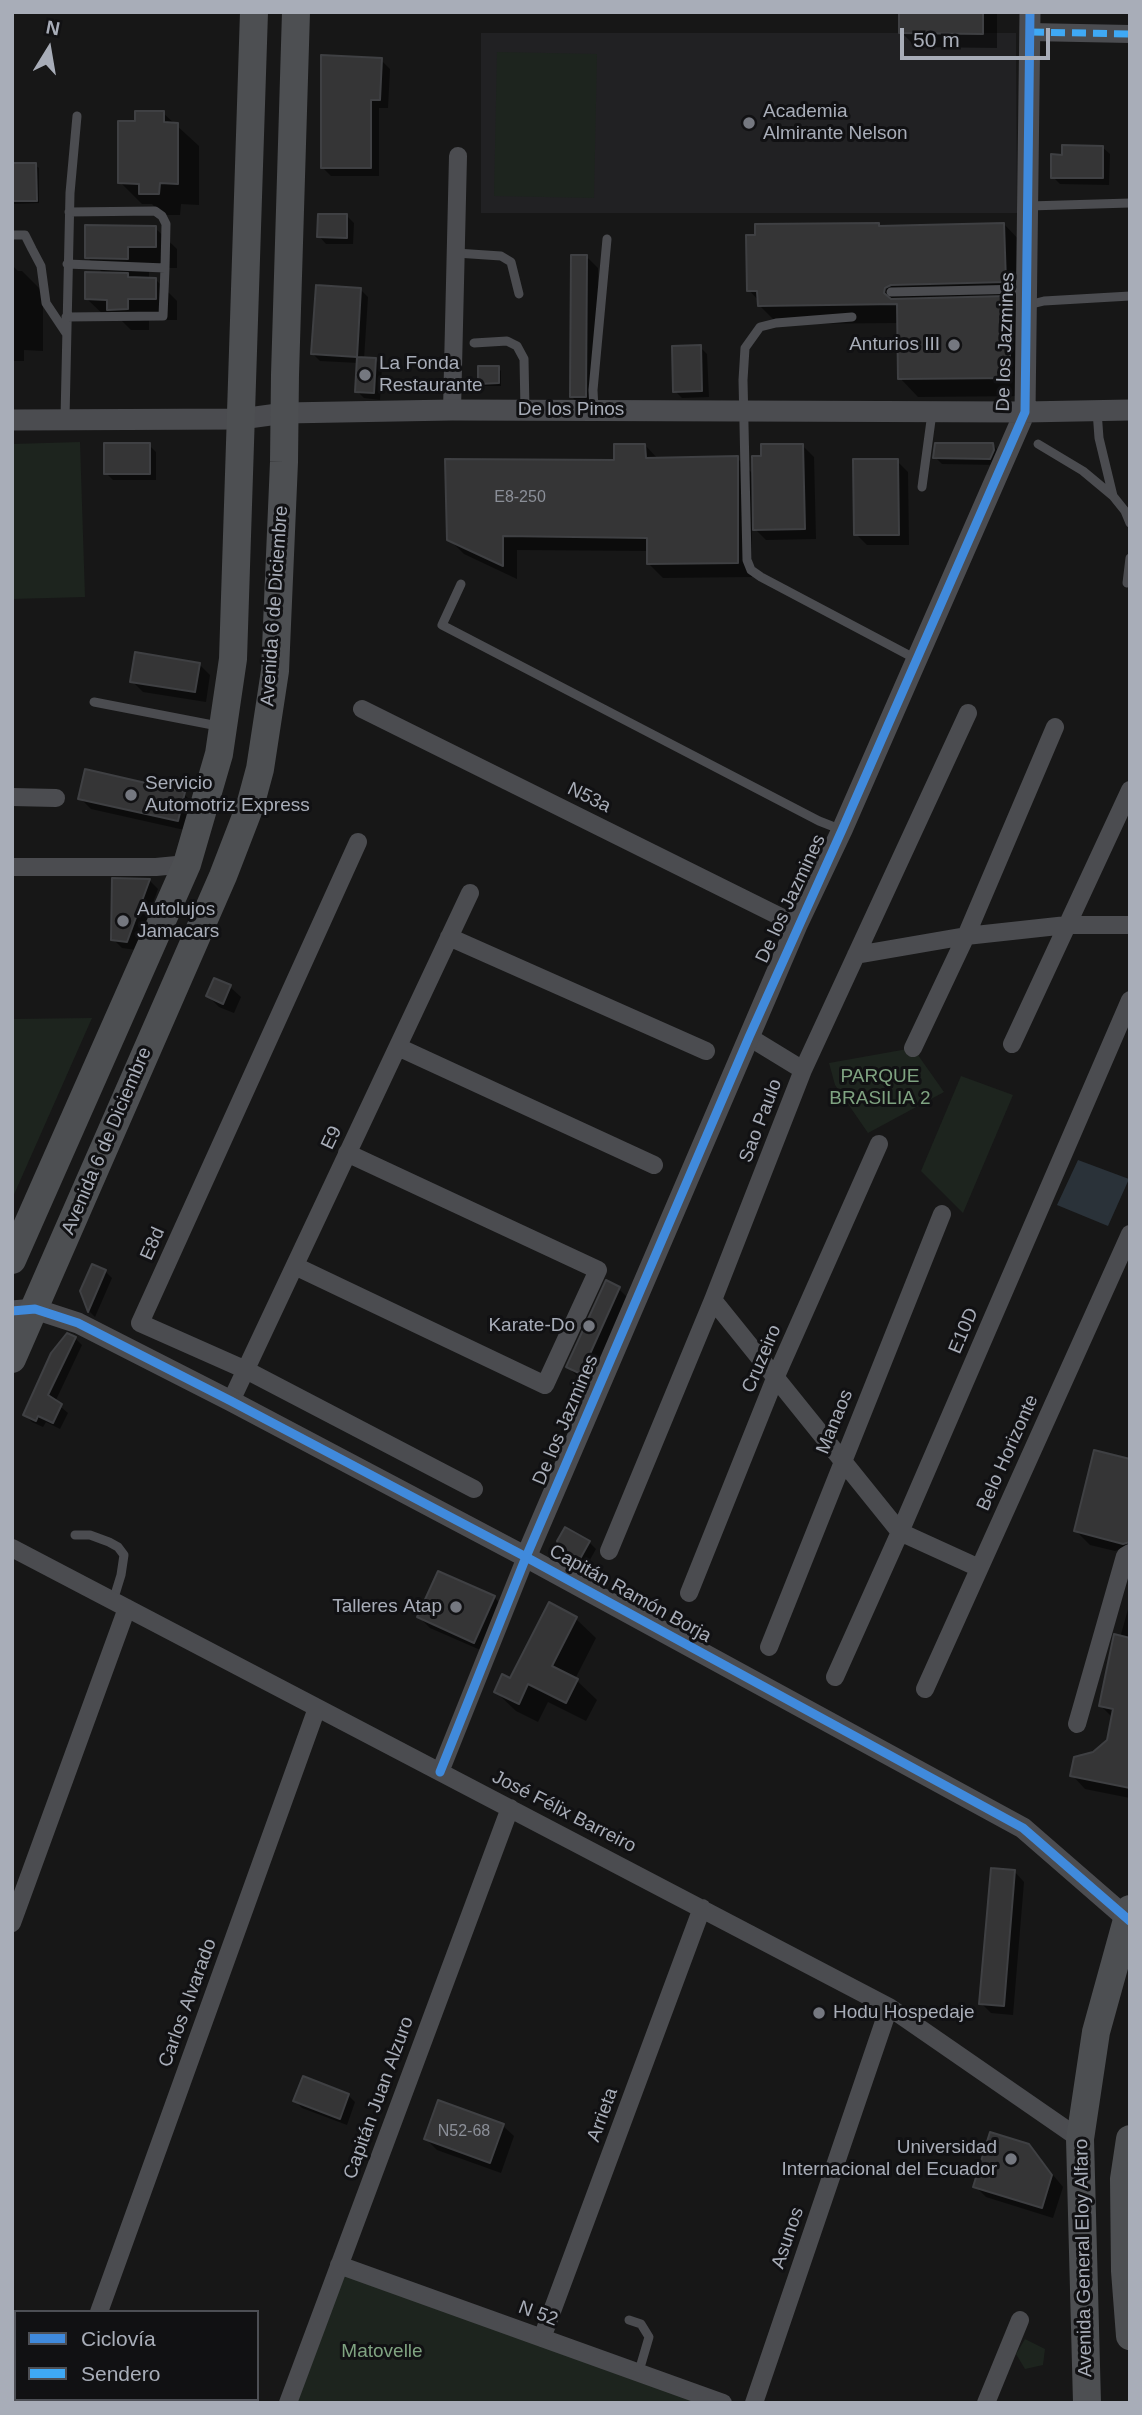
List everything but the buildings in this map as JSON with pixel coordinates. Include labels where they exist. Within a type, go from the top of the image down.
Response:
[{"type":"main road","name":"Avenida 6 de Diciembre","points":[[12,1260],[187,864],[211,789],[233,659],[254,12]]},
{"type":"main road","name":"Avenida 6 de Diciembre","points":[[12,1359],[23,1310],[222,876],[250,806],[260,769],[275,671],[296,12]]},
{"type":"main road","name":"Avenida General Eloy Alfaro","points":[[1087,2403],[1080,2139],[1096,2032],[1129,1916]]},
{"type":"main road","points":[[1130,2139],[1124,2179],[1130,2336]]},
{"type":"street","points":[[1030,22],[1130,34]]},
{"type":"street","name":"De los Jazmines","points":[[440,1772],[526,1557],[748,1037],[1025,412],[1030,22]]},
{"type":"street","points":[[452,410],[458,156]]},
{"type":"street","name":"De los Pinos","points":[[12,420],[241,419],[285,413],[452,410],[1130,410]]},
{"type":"street","name":"N53a","points":[[362,709],[797,925]]},
{"type":"street","name":"Sao Paulo","points":[[609,1551],[713,1300],[803,1070],[968,713]]},
{"type":"street","points":[[913,1048],[966,936],[1055,727]]},
{"type":"street","points":[[1012,1044],[1130,790]]},
{"type":"street","points":[[12,797],[55,798]]},
{"type":"street","name":"E8d","points":[[358,842],[140,1323],[246,1370],[474,1489]]},
{"type":"street","points":[[12,867],[156,867],[187,864]]},
{"type":"street","name":"E9","points":[[231,1401],[470,893]]},
{"type":"street","points":[[856,955],[966,936],[1067,925],[1130,925]]},
{"type":"street","points":[[449,937],[706,1051]]},
{"type":"street","name":"E10D","points":[[835,1677],[1130,1000]]},
{"type":"street","points":[[748,1037],[803,1070]]},
{"type":"street","points":[[398,1046],[654,1165]]},
{"type":"street","name":"Cruzeiro","points":[[689,1593],[776,1376],[879,1144]]},
{"type":"street","points":[[295,1265],[545,1385],[598,1270],[348,1153]]},
{"type":"street","name":"Manaos","points":[[769,1647],[942,1214]]},
{"type":"street","name":"Belo Horizonte","points":[[925,1689],[1130,1234]]},
{"type":"street","points":[[713,1300],[900,1532],[979,1568]]},
{"type":"street","name":"Capitán Ramón Borja","points":[[23,1310],[78,1323],[231,1401],[526,1557],[1023,1828],[1129,1916]]},
{"type":"street","name":"José Félix Barreiro","points":[[12,1548],[890,2007],[1080,2139]]},
{"type":"street","points":[[1077,1724],[1125,1556],[1130,1553]]},
{"type":"street","points":[[12,1923],[120,1604]]},
{"type":"street","name":"Carlos Alvarado","points":[[100,2310],[317,1708]]},
{"type":"street","name":"Capitán Juan Alzuro","points":[[288,2403],[510,1808]]},
{"type":"street","name":"Arrieta","points":[[542,2337],[702,1908]]},
{"type":"street","name":"Asunos","points":[[754,2403],[890,2007]]},
{"type":"street","name":"N 52","points":[[339,2265],[723,2403]]},
{"type":"street","points":[[986,2403],[1020,2319]]},
{"type":"lane","points":[[65,420],[69,212],[77,116]]},
{"type":"lane","points":[[1027,206],[1130,203]]},
{"type":"lane","points":[[66,317],[163,316],[165,268],[166,224],[162,216],[155,211],[69,212]]},
{"type":"lane","points":[[12,235],[25,235],[41,266],[46,303],[66,333]]},
{"type":"lane","points":[[594,410],[593,390],[607,239]]},
{"type":"lane","points":[[456,253],[502,256],[511,262],[519,294]]},
{"type":"lane","points":[[67,264],[165,268]]},
{"type":"lane","points":[[891,292],[1026,297],[1044,302],[1130,296]]},
{"type":"lane","points":[[852,317],[776,323],[760,327],[746,348],[743,380],[747,560],[751,570],[761,577],[916,659]]},
{"type":"lane","points":[[474,343],[507,341],[517,346],[524,359],[526,410]]},
{"type":"lane","points":[[922,487],[932,411]]},
{"type":"lane","points":[[1097,411],[1113,496]]},
{"type":"lane","points":[[1038,444],[1083,471],[1113,496],[1125,511],[1130,523]]},
{"type":"lane","points":[[1127,583],[1130,558]]},
{"type":"lane","points":[[461,584],[442,625],[819,821],[842,830]]},
{"type":"lane","points":[[93,702],[223,727]]},
{"type":"lane","points":[[75,1535],[90,1535],[109,1542],[118,1547],[124,1555],[120,1604]]},
{"type":"lane","points":[[629,2320],[641,2324],[649,2337],[639,2371]]},
{"type":"shaded area","name":"Academia Almirante Nelson","points":[[481,33],[1016,33],[1017,213],[481,213]]},
{"type":"shaded area","points":[[1078,1160],[1129,1179],[1108,1226],[1057,1205]]},
{"type":"green space","points":[[497,52],[597,54],[594,198],[494,196]]},
{"type":"green space","points":[[80,442],[85,597],[12,599],[12,444]]},
{"type":"green space","points":[[92,1018],[12,1199],[12,1019]]},
{"type":"green space","name":"PARQUE BRASILIA 2","points":[[913,1048],[944,1092],[868,1133],[835,1085],[829,1063]]},
{"type":"green space","points":[[961,1076],[1013,1095],[963,1213],[921,1171]]},
{"type":"green space","name":"Matovelle","points":[[342,2266],[711,2403],[291,2403]]},
{"type":"green space","points":[[1025,2339],[1045,2349],[1043,2365],[1025,2369],[1016,2354]]},
{"type":"marked path","points":[[1030,32],[1130,34]]},
{"type":"cycle path","points":[[440,1772],[526,1557],[749,1037],[1025,412],[1030,12]]},
{"type":"cycle path","points":[[12,1311],[35,1309],[78,1323],[231,1401],[526,1557],[1023,1828],[1130,1921]]},
{"type":"place","name":"Academia Almirante Nelson","points":[[749,123]]},
{"type":"place","name":"Anturios III","points":[[954,345]]},
{"type":"place","name":"La Fonda Restaurante","points":[[365,375]]},
{"type":"place","name":"Servicio Automotriz Express","points":[[131,795]]},
{"type":"place","name":"Autolujos Jamacars","points":[[123,921]]},
{"type":"place","name":"Karate-Do","points":[[589,1326]]},
{"type":"place","name":"Talleres Atap","points":[[456,1607]]},
{"type":"place","name":"Hodu Hospedaje","points":[[819,2013]]},
{"type":"place","name":"Universidad Internacional del Ecuador","points":[[1011,2159]]}]
